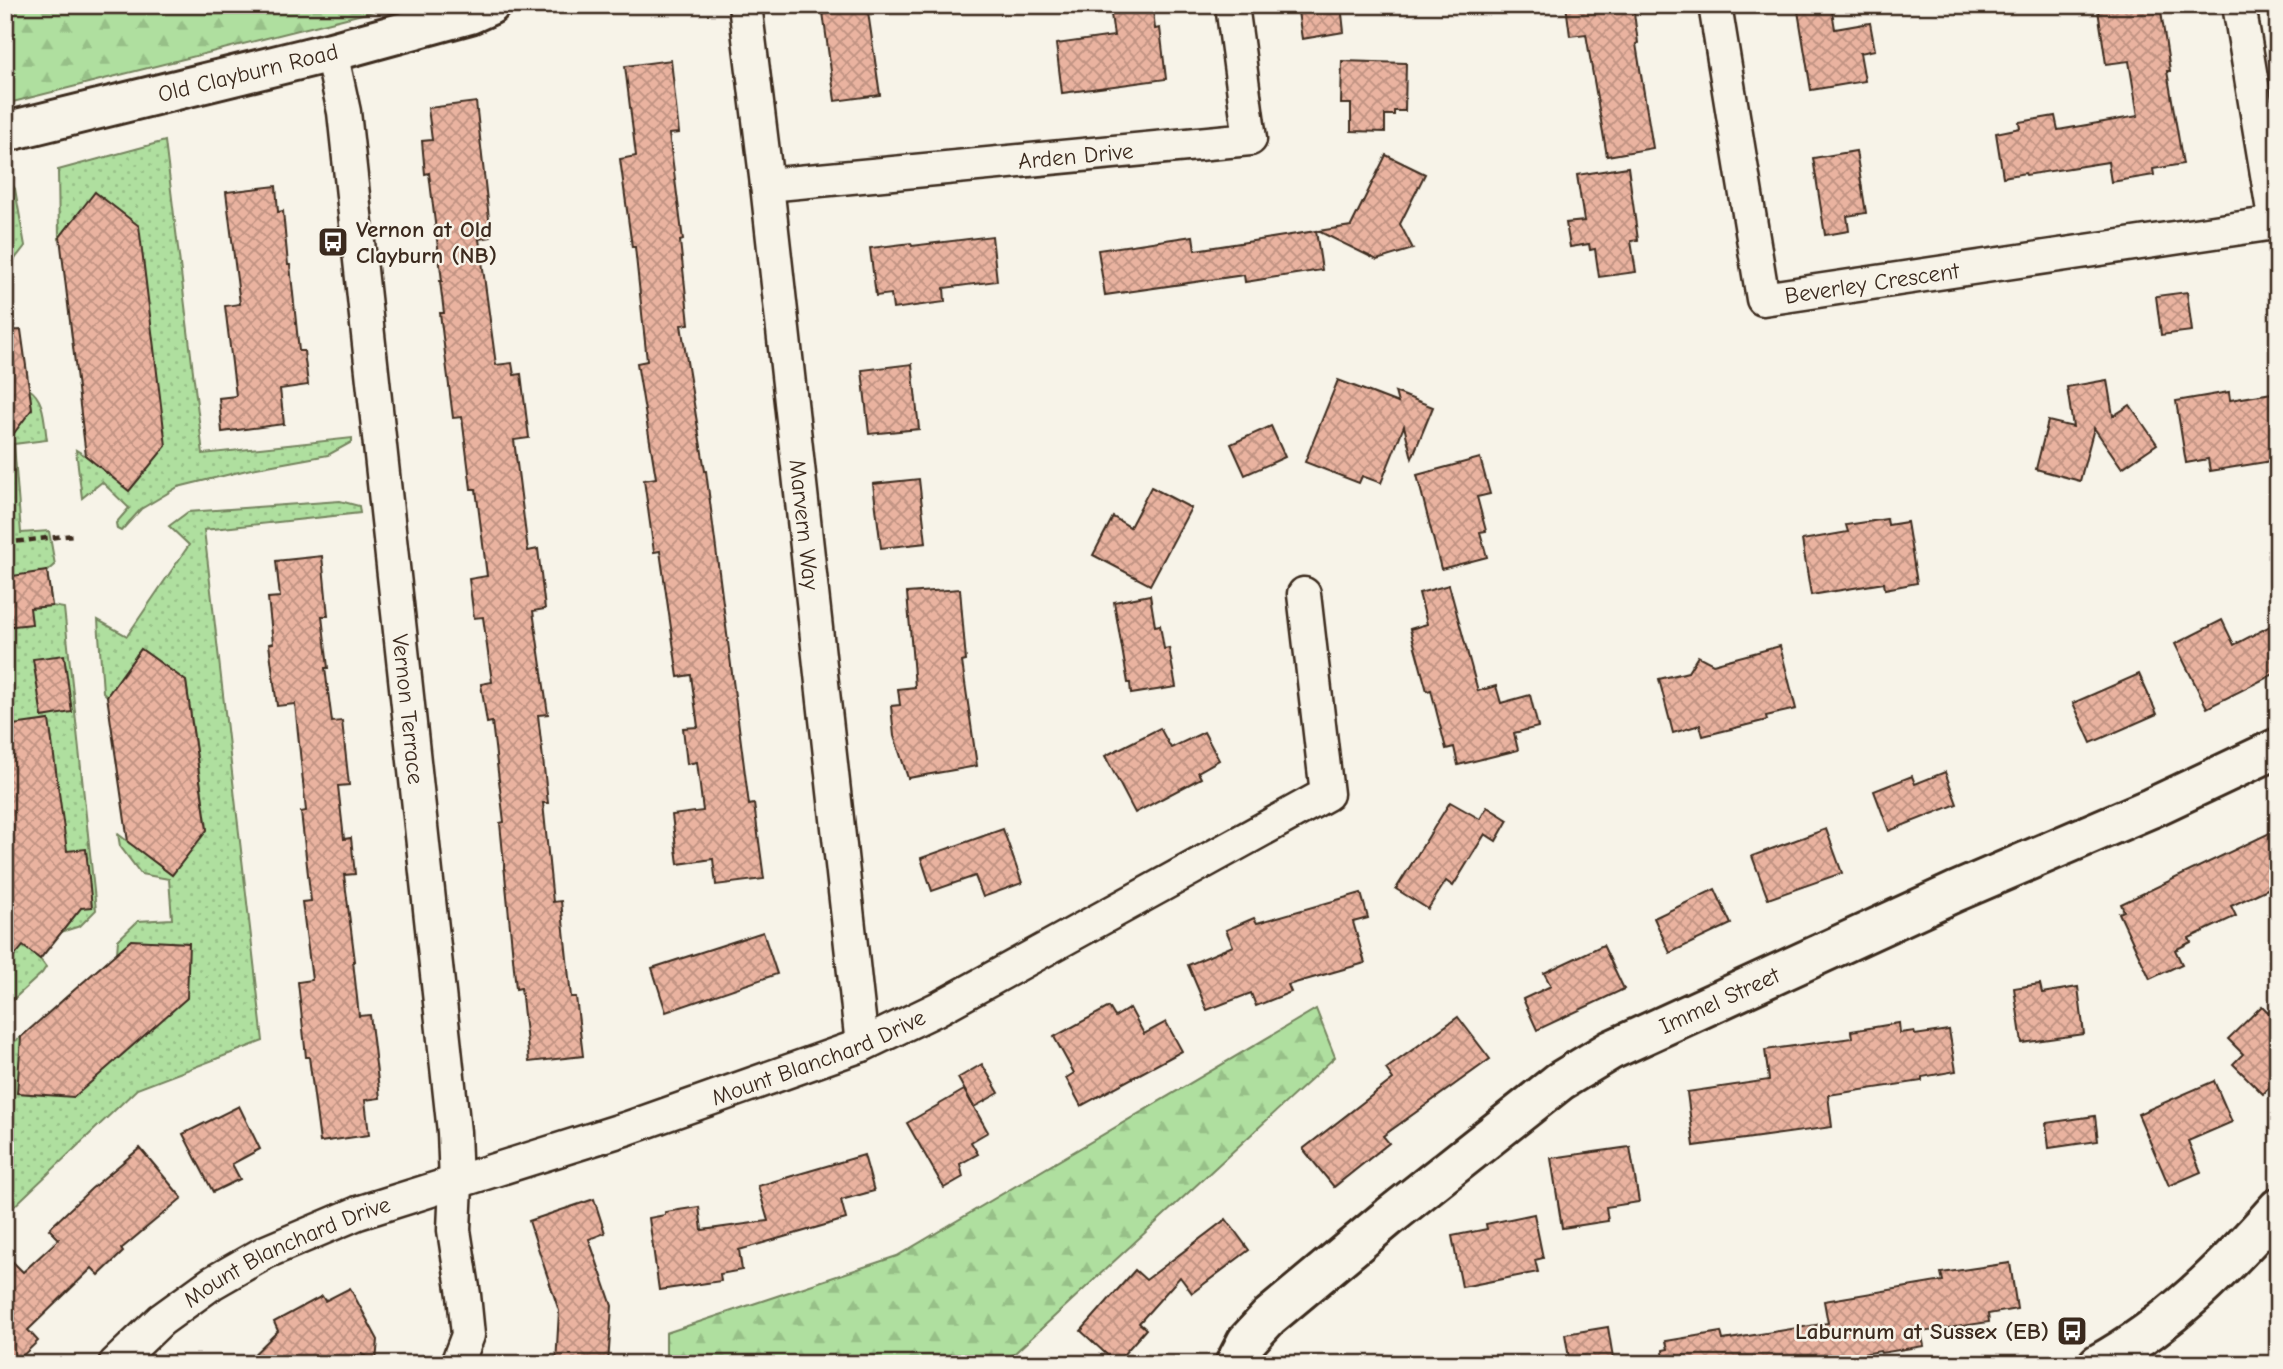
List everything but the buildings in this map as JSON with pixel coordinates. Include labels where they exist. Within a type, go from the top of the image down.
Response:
[{"type":"street","name":"Old Clayburn Road","points":[[5,132],[331,52],[470,14],[490,5]]},
{"type":"street","name":"Marvern Way","points":[[745,5],[862,1045]]},
{"type":"street","name":"Arden Drive","points":[[767,185],[1250,139],[1232,5]]},
{"type":"street","name":"Beverley Crescent","points":[[1715,5],[1763,299],[2275,223],[2239,5]]},
{"type":"street","name":"Vernon Terrace","points":[[331,52],[344,113],[454,1132],[454,1230],[468,1335],[457,1364]]},
{"type":"street","name":"Mount Blanchard Drive","points":[[115,1364],[161,1320],[212,1283],[266,1252],[358,1213],[628,1128],[862,1045],[937,1009],[1327,794],[1304,594]]},
{"type":"street","name":"Immel Street","points":[[1235,1364],[1247,1341],[1269,1317],[1541,1095],[1611,1050],[1955,892],[2151,808],[2278,748]]},
{"type":"street","points":[[2098,1364],[2162,1322],[2204,1287],[2278,1208]]},
{"type":"path","points":[[5,543],[73,535]]},
{"type":"green space","points":[[30,5],[398,5],[5,104],[5,15]]},
{"type":"green space","points":[[165,141],[203,454],[352,438],[352,442],[328,455],[251,469],[178,487],[141,509],[121,531],[117,529],[116,523],[129,508],[102,482],[82,498],[76,450],[86,456],[95,193],[59,238],[58,170]]},
{"type":"green space","points":[[11,183],[15,189],[25,246],[11,264],[5,259],[5,184]]},
{"type":"green space","points":[[29,389],[41,405],[47,440],[14,444],[21,533],[49,531],[55,565],[47,572],[52,606],[64,608],[96,910],[80,926],[61,932],[40,959],[46,967],[42,973],[5,1007],[5,445],[32,409]]},
{"type":"green space","points":[[340,501],[359,506],[360,513],[204,530],[263,1041],[137,1089],[5,1215],[5,1048],[21,1037],[77,1015],[63,1000],[117,953],[118,940],[138,921],[172,919],[169,879],[141,874],[120,846],[118,834],[172,875],[207,829],[186,681],[141,649],[107,696],[103,692],[98,620],[127,636],[189,545],[169,526],[188,512]]},
{"type":"green space","points":[[1316,1009],[1335,1057],[1003,1364],[666,1364],[666,1333],[897,1256]]},
{"type":"place","name":"Vernon at Old Clayburn (NB)","points":[[333,242]]},
{"type":"place","name":"Laburnum at Sussex (EB)","points":[[2072,1331]]}]
